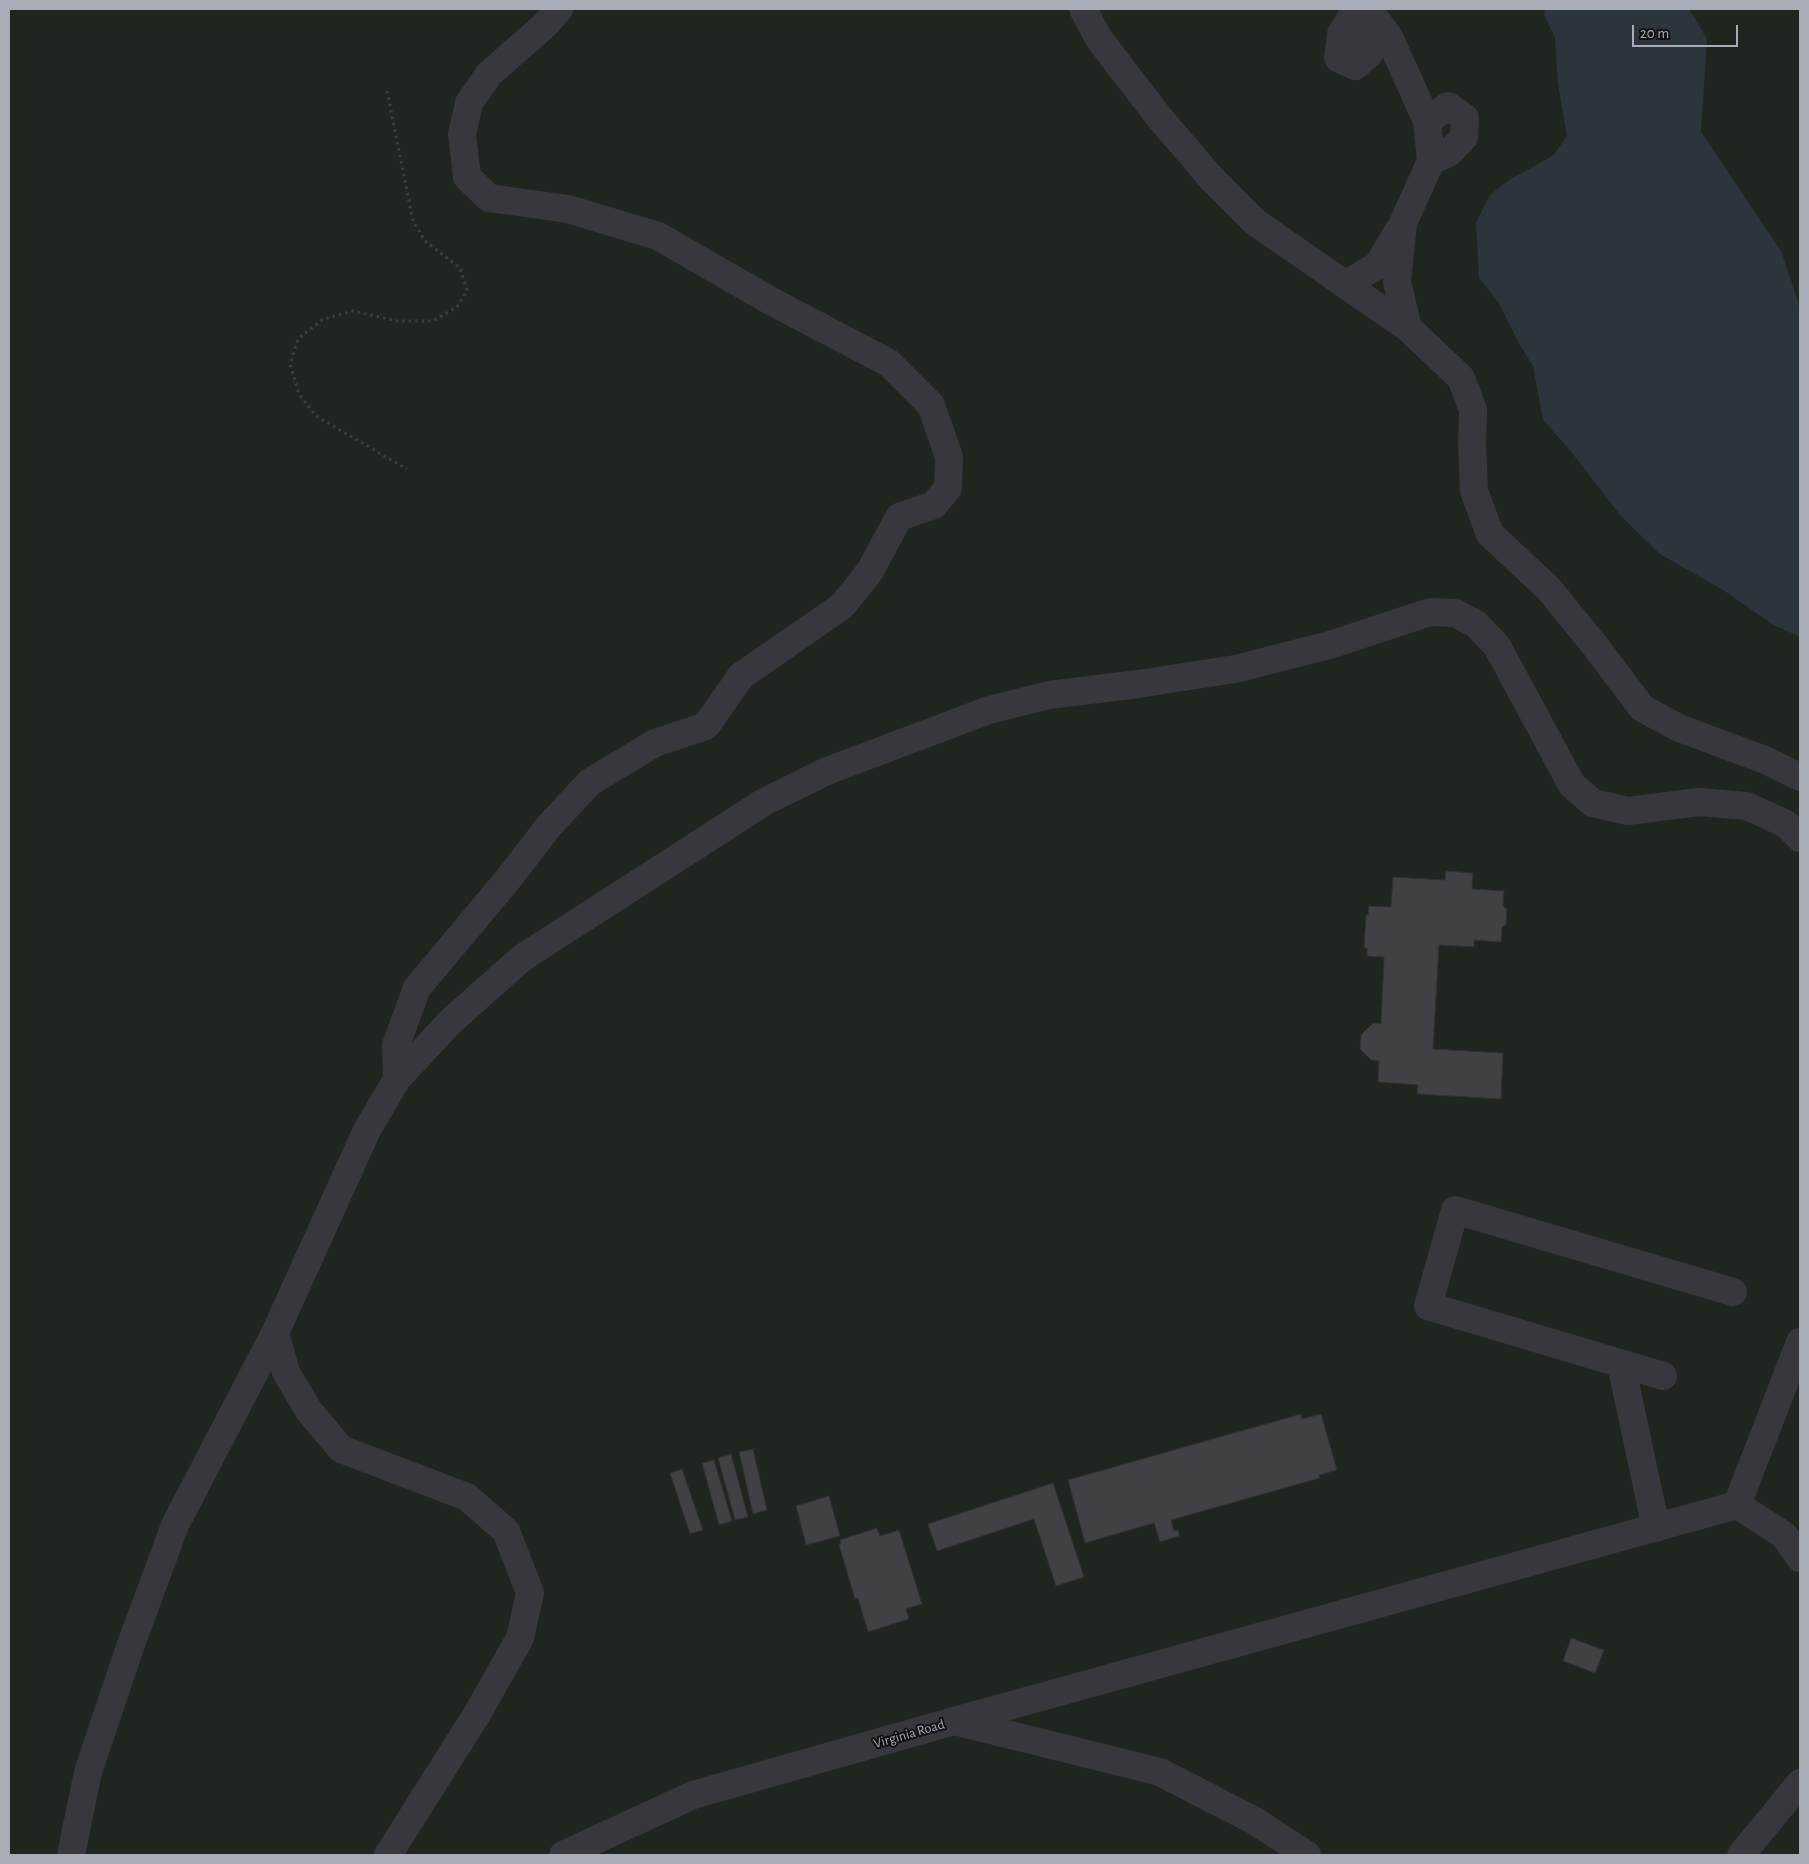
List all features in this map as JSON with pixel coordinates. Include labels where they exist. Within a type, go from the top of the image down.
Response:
[{"type":"street","points":[[397,1079],[396,1045],[417,988],[509,878],[549,826],[590,782],[655,743],[706,726],[741,676],[842,606],[870,571],[899,517],[934,505],[948,488],[949,457],[931,405],[889,363],[769,300],[658,236],[568,208],[489,198],[468,177],[462,134],[469,102],[489,74],[545,26],[559,9]]},
{"type":"street","points":[[1083,9],[1099,39],[1159,117],[1212,180],[1255,222],[1408,328],[1461,378],[1473,410],[1474,491],[1490,534],[1549,589],[1642,708],[1679,728],[1765,760],[1800,777]]},
{"type":"street","points":[[1345,285],[1378,265],[1403,222],[1431,161],[1427,121],[1388,37],[1358,10]]},
{"type":"street","points":[[1427,121],[1448,106],[1465,118],[1464,138],[1449,152],[1431,161]]},
{"type":"street","points":[[1403,222],[1396,282],[1408,328]]},
{"type":"street","points":[[71,1855],[88,1772],[130,1647],[175,1525],[275,1333],[367,1130],[397,1079],[451,1020],[522,958],[764,802],[827,771],[989,710],[1048,695],[1235,669],[1330,645],[1430,612],[1455,613],[1476,624],[1497,646],[1572,785],[1592,803],[1628,811],[1699,802],[1747,806],[1786,824],[1800,838]]},
{"type":"street","points":[[1663,1376],[1428,1306],[1455,1210],[1733,1292]]},
{"type":"street","points":[[275,1333],[286,1372],[309,1411],[341,1449],[467,1497],[506,1531],[530,1593],[520,1638],[477,1714],[388,1855]]},
{"type":"street","points":[[1737,1505],[1800,1342]]},
{"type":"street","points":[[1621,1364],[1656,1528]]},
{"type":"street","points":[[954,1721],[1737,1505],[1784,1535],[1800,1558]]},
{"type":"street","name":"Virginia Road","points":[[563,1855],[692,1795],[954,1721],[1160,1772],[1255,1821],[1307,1855]]},
{"type":"street","points":[[1741,1855],[1800,1783]]},
{"type":"path","points":[[387,91],[413,220],[425,241],[460,268],[467,290],[457,307],[433,321],[397,321],[352,311],[323,319],[298,338],[290,364],[299,394],[316,416],[406,469]]},
{"type":"shaded area","points":[[9,9],[1800,9],[1800,1855],[9,1855]]},
{"type":"shaded area","points":[[1545,9],[1689,9],[1707,39],[1701,132],[1781,251],[1798,301],[1800,325],[1800,637],[1774,625],[1723,590],[1660,554],[1621,516],[1569,449],[1543,420],[1533,366],[1499,303],[1479,278],[1476,223],[1490,195],[1509,180],[1554,155],[1567,136],[1558,84],[1555,38],[1544,15]]},
{"type":"building","points":[[1446,871],[1473,873],[1472,889],[1504,891],[1503,906],[1507,909],[1506,924],[1502,927],[1501,942],[1474,940],[1474,947],[1439,945],[1433,1049],[1503,1053],[1501,1099],[1417,1094],[1418,1085],[1378,1082],[1379,1061],[1371,1060],[1360,1049],[1361,1035],[1373,1023],[1381,1024],[1384,957],[1367,956],[1367,948],[1364,948],[1366,915],[1368,915],[1369,906],[1391,907],[1393,877],[1445,880]]},
{"type":"building","points":[[1301,1414],[1302,1419],[1321,1414],[1337,1470],[1319,1475],[1320,1478],[1171,1520],[1174,1531],[1178,1530],[1179,1536],[1160,1542],[1154,1523],[1085,1543],[1068,1480]]},
{"type":"building","points":[[753,1449],[767,1510],[753,1514],[739,1452]]},
{"type":"building","points":[[731,1454],[748,1517],[735,1520],[718,1458]]},
{"type":"building","points":[[714,1460],[732,1521],[719,1525],[702,1463]]},
{"type":"building","points":[[682,1469],[703,1530],[690,1534],[670,1473]]},
{"type":"building","points":[[1053,1483],[1084,1577],[1056,1586],[1034,1519],[937,1551],[928,1524]]},
{"type":"building","points":[[829,1496],[840,1536],[806,1545],[796,1506]]},
{"type":"building","points":[[877,1528],[880,1536],[899,1530],[922,1604],[906,1609],[909,1619],[868,1632],[858,1598],[855,1599],[839,1545],[841,1544],[840,1540]]},
{"type":"building","points":[[1571,1638],[1604,1650],[1595,1673],[1563,1661]]}]
